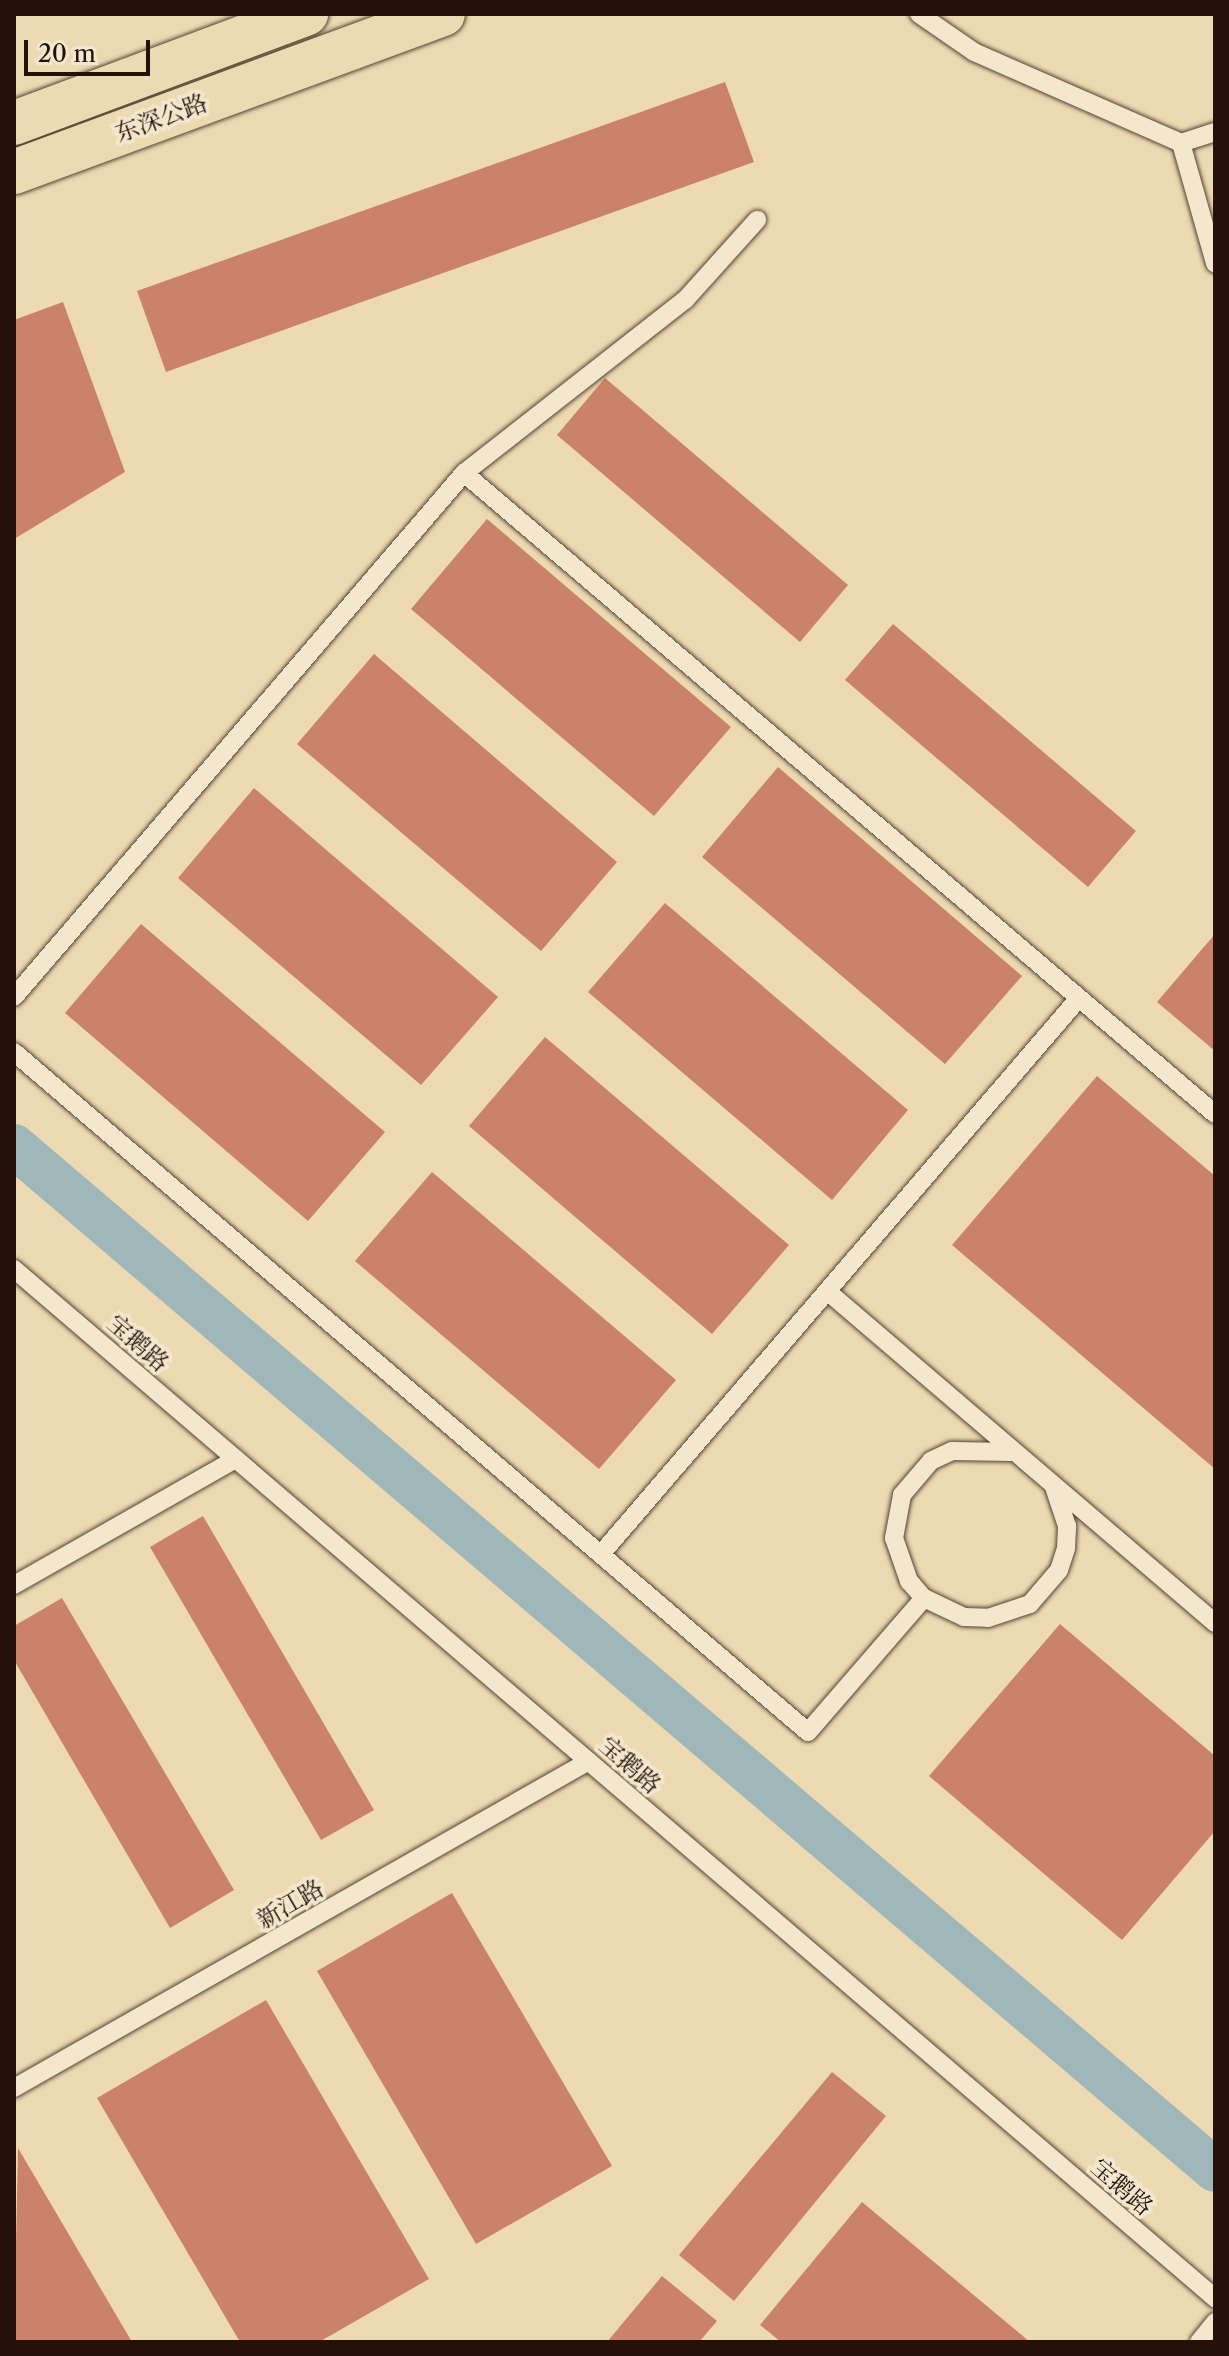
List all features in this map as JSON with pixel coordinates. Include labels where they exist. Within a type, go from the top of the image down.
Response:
[{"type":"highway","name":"东深公路","points":[[14,123],[306,14]]},
{"type":"highway","name":"东深公路","points":[[14,172],[443,14]]},
{"type":"lane","points":[[919,14],[974,52],[1181,143],[1215,132]]},
{"type":"lane","points":[[1181,143],[1215,263]]},
{"type":"lane","points":[[14,997],[464,473],[685,300],[757,220]]},
{"type":"lane","points":[[464,473],[1215,1114]]},
{"type":"lane","points":[[601,1554],[1079,998]]},
{"type":"lane","points":[[14,1052],[808,1732],[924,1598]]},
{"type":"lane","name":"宝鹅路","points":[[14,1269],[1215,2298]]},
{"type":"lane","points":[[827,1291],[1215,1623]]},
{"type":"lane","points":[[1018,1454],[974,1446],[952,1451],[923,1468],[902,1495],[894,1538],[909,1581],[924,1598],[964,1617],[988,1618],[1030,1604],[1059,1570],[1066,1548],[1067,1526],[1052,1483]]},
{"type":"lane","points":[[14,1585],[236,1459]]},
{"type":"lane","name":"新江路","points":[[14,2088],[589,1761]]},
{"type":"lane","points":[[1199,2342],[1215,2322]]},
{"type":"building","points":[[725,82],[754,162],[166,372],[137,291]]},
{"type":"building","points":[[63,302],[125,472],[14,539],[14,320]]},
{"type":"building","points":[[605,378],[848,585],[800,642],[557,435]]},
{"type":"building","points":[[487,519],[731,727],[654,816],[411,609]]},
{"type":"building","points":[[893,624],[1136,831],[1088,887],[845,680]]},
{"type":"building","points":[[374,654],[617,862],[541,951],[297,744]]},
{"type":"building","points":[[778,767],[1022,976],[945,1064],[702,857]]},
{"type":"building","points":[[254,788],[498,997],[421,1085],[178,878]]},
{"type":"building","points":[[665,903],[908,1110],[832,1200],[588,992]]},
{"type":"building","points":[[141,924],[385,1132],[308,1221],[65,1013]]},
{"type":"building","points":[[1215,934],[1215,1051],[1157,1002]]},
{"type":"building","points":[[545,1037],[789,1245],[712,1334],[469,1126]]},
{"type":"building","points":[[1097,1076],[1215,1176],[1215,1469],[952,1245]]},
{"type":"building","points":[[432,1172],[676,1380],[599,1469],[355,1261]]},
{"type":"building","points":[[203,1516],[374,1810],[321,1840],[150,1547]]},
{"type":"building","points":[[62,1598],[234,1890],[170,1928],[14,1660],[14,1626]]},
{"type":"building","points":[[1060,1624],[1215,1756],[1215,1831],[1122,1940],[929,1776]]},
{"type":"building","points":[[452,1893],[612,2166],[476,2244],[317,1971]]},
{"type":"building","points":[[266,2000],[429,2279],[319,2342],[240,2342],[97,2098]]},
{"type":"building","points":[[832,2072],[886,2116],[734,2301],[679,2255]]},
{"type":"building","points":[[18,2148],[132,2342],[14,2342]]},
{"type":"building","points":[[862,2202],[1030,2342],[781,2342],[760,2325]]},
{"type":"building","points":[[662,2276],[717,2321],[699,2342],[607,2342]]},
{"type":"waterway","points":[[14,1146],[1215,2170]]}]
